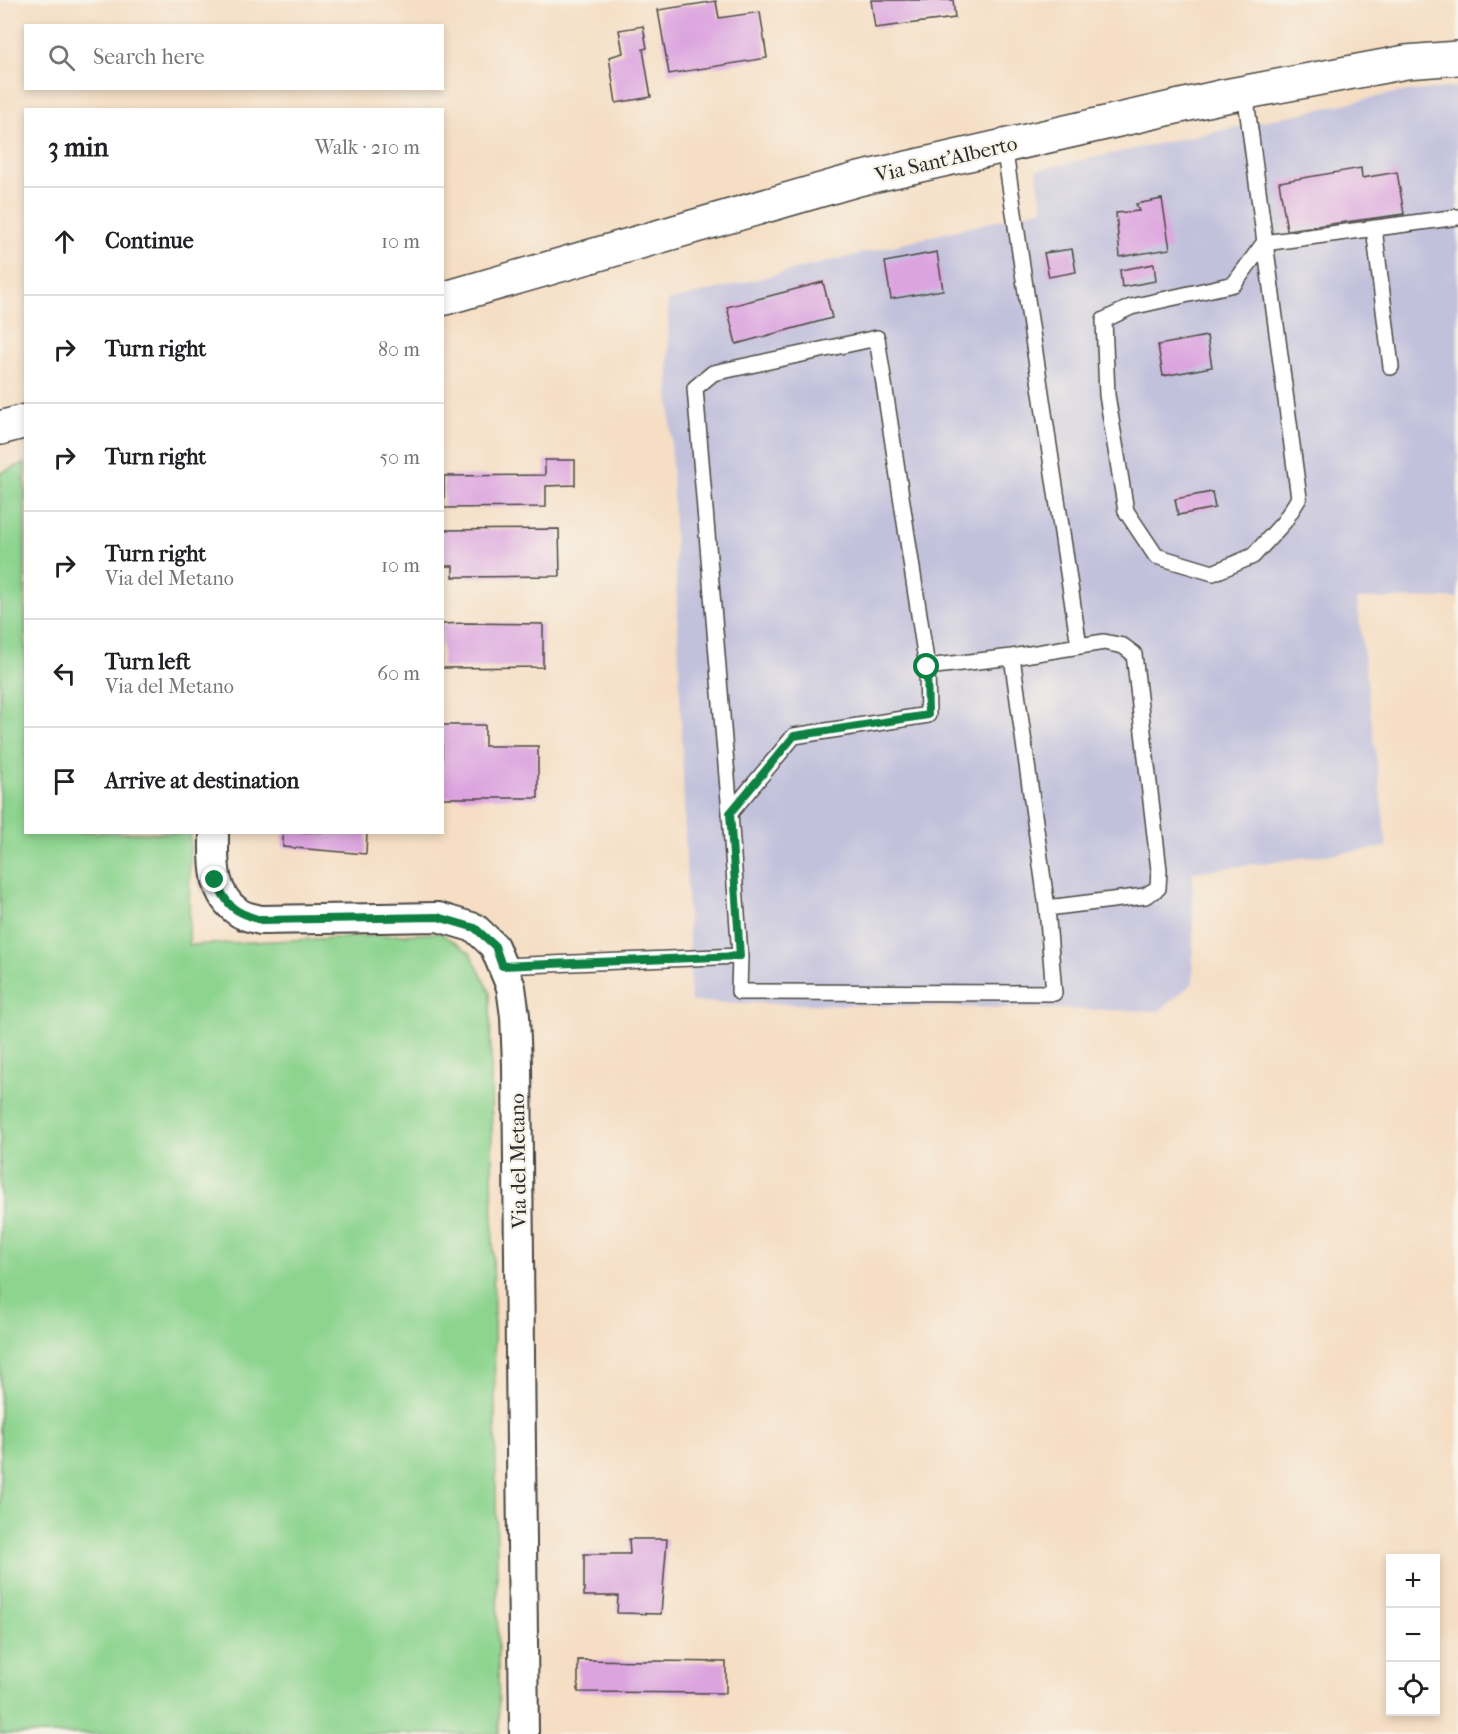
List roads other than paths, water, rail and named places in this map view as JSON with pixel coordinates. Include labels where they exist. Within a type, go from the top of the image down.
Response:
[{"type":"main road","name":"Via Sant'Alberto","points":[[444,298],[860,179],[1245,92],[1406,62],[1458,58]]},
{"type":"main road","points":[[0,428],[24,422]]},
{"type":"street","name":"Via del Metano","points":[[214,834],[215,880],[225,900],[239,914],[261,920],[438,917],[475,928],[495,946],[511,987],[517,1065],[524,1734]]},
{"type":"lane","points":[[1245,92],[1264,243],[1299,498],[1284,522],[1253,556],[1213,573],[1156,556],[1126,511],[1107,395],[1104,320],[1131,307],[1234,284],[1264,243],[1458,217]]},
{"type":"lane","points":[[1004,146],[1079,646]]},
{"type":"lane","points":[[1374,228],[1391,367]]},
{"type":"lane","points":[[730,813],[794,736],[928,715],[927,667],[877,338],[712,373],[695,388],[730,813],[740,956],[739,992],[1053,993],[1047,908],[1011,657]]},
{"type":"lane","points":[[927,667],[1011,657],[1104,642],[1123,646],[1134,654],[1159,870],[1158,888],[1146,896],[1047,908]]},
{"type":"lane","points":[[502,966],[740,956]]}]
